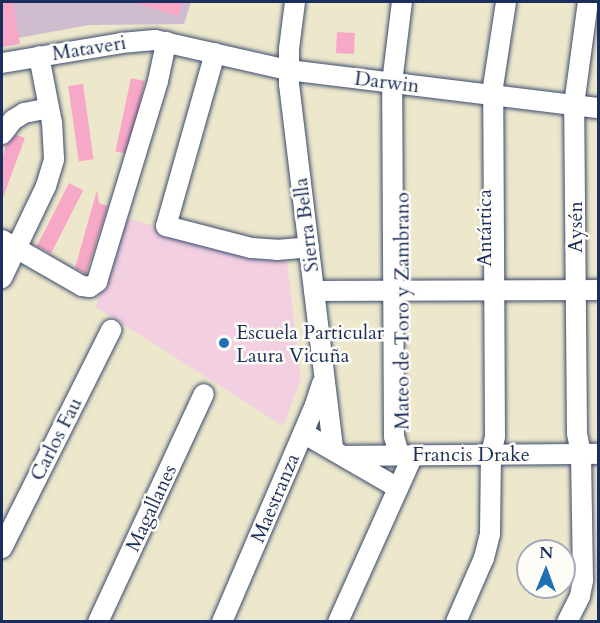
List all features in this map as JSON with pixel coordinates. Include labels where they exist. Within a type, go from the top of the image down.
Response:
[{"type":"street","name":"Sierra Bella","points":[[295,2],[288,70],[324,372],[339,452]]},
{"type":"street","name":"Mateo de Toro y Zambrano","points":[[338,621],[398,488],[406,455],[394,437],[398,291],[396,83],[402,2]]},
{"type":"street","name":"Mateo de Toro y Zambrano","points":[[396,83],[410,2]]},
{"type":"street","name":"Antártica","points":[[456,621],[489,542],[490,454],[486,436],[490,290],[488,94],[497,2]]},
{"type":"street","name":"Antártica","points":[[488,94],[506,2]]},
{"type":"street","name":"Aysén","points":[[567,621],[582,586],[590,454],[577,433],[586,290],[585,106],[588,2]]},
{"type":"street","name":"Aysén","points":[[585,106],[597,2]]},
{"type":"street","name":"Mataveri","points":[[2,63],[138,40],[172,43]]},
{"type":"street","name":"Darwin","points":[[172,43],[288,70],[585,106]]},
{"type":"street","points":[[39,56],[54,142],[54,159],[46,186],[6,257],[90,287],[97,282],[158,81],[172,43]]},
{"type":"street","points":[[215,53],[166,226],[251,248],[277,250],[309,247]]},
{"type":"street","points":[[2,134],[14,120],[24,113],[49,108]]},
{"type":"street","points":[[314,291],[586,290]]},
{"type":"street","name":"Carlos Fau","points":[[2,548],[111,330]]},
{"type":"street","name":"Maestranza","points":[[222,621],[319,396],[324,372]]},
{"type":"street","name":"Magallanes","points":[[98,621],[204,393]]},
{"type":"street","points":[[303,433],[398,488]]},
{"type":"street","name":"Francis Drake","points":[[339,452],[406,455],[590,454]]},
{"type":"shaded area","points":[[2,2],[191,2],[184,24],[89,25],[2,41]]},
{"type":"shaded area","name":"Escuela Particular Laura Vicuña","points":[[122,217],[261,256],[286,254],[301,379],[283,426],[96,307]]},
{"type":"building","points":[[2,2],[13,2],[20,44],[2,47]]},
{"type":"building","points":[[138,2],[183,2],[178,16],[138,4]]},
{"type":"building","points":[[337,32],[355,33],[354,54],[336,53]]},
{"type":"building","points":[[131,78],[145,81],[129,154],[115,151]]},
{"type":"building","points":[[83,84],[94,159],[79,161],[68,86]]},
{"type":"building","points":[[16,135],[25,138],[2,200],[2,159],[6,145]]},
{"type":"building","points":[[69,183],[83,190],[51,254],[37,246]]},
{"type":"building","points":[[97,190],[99,203],[108,206],[86,274],[75,268]]},
{"type":"place","name":"Escuela Particular Laura Vicuña","points":[[224,343]]}]
